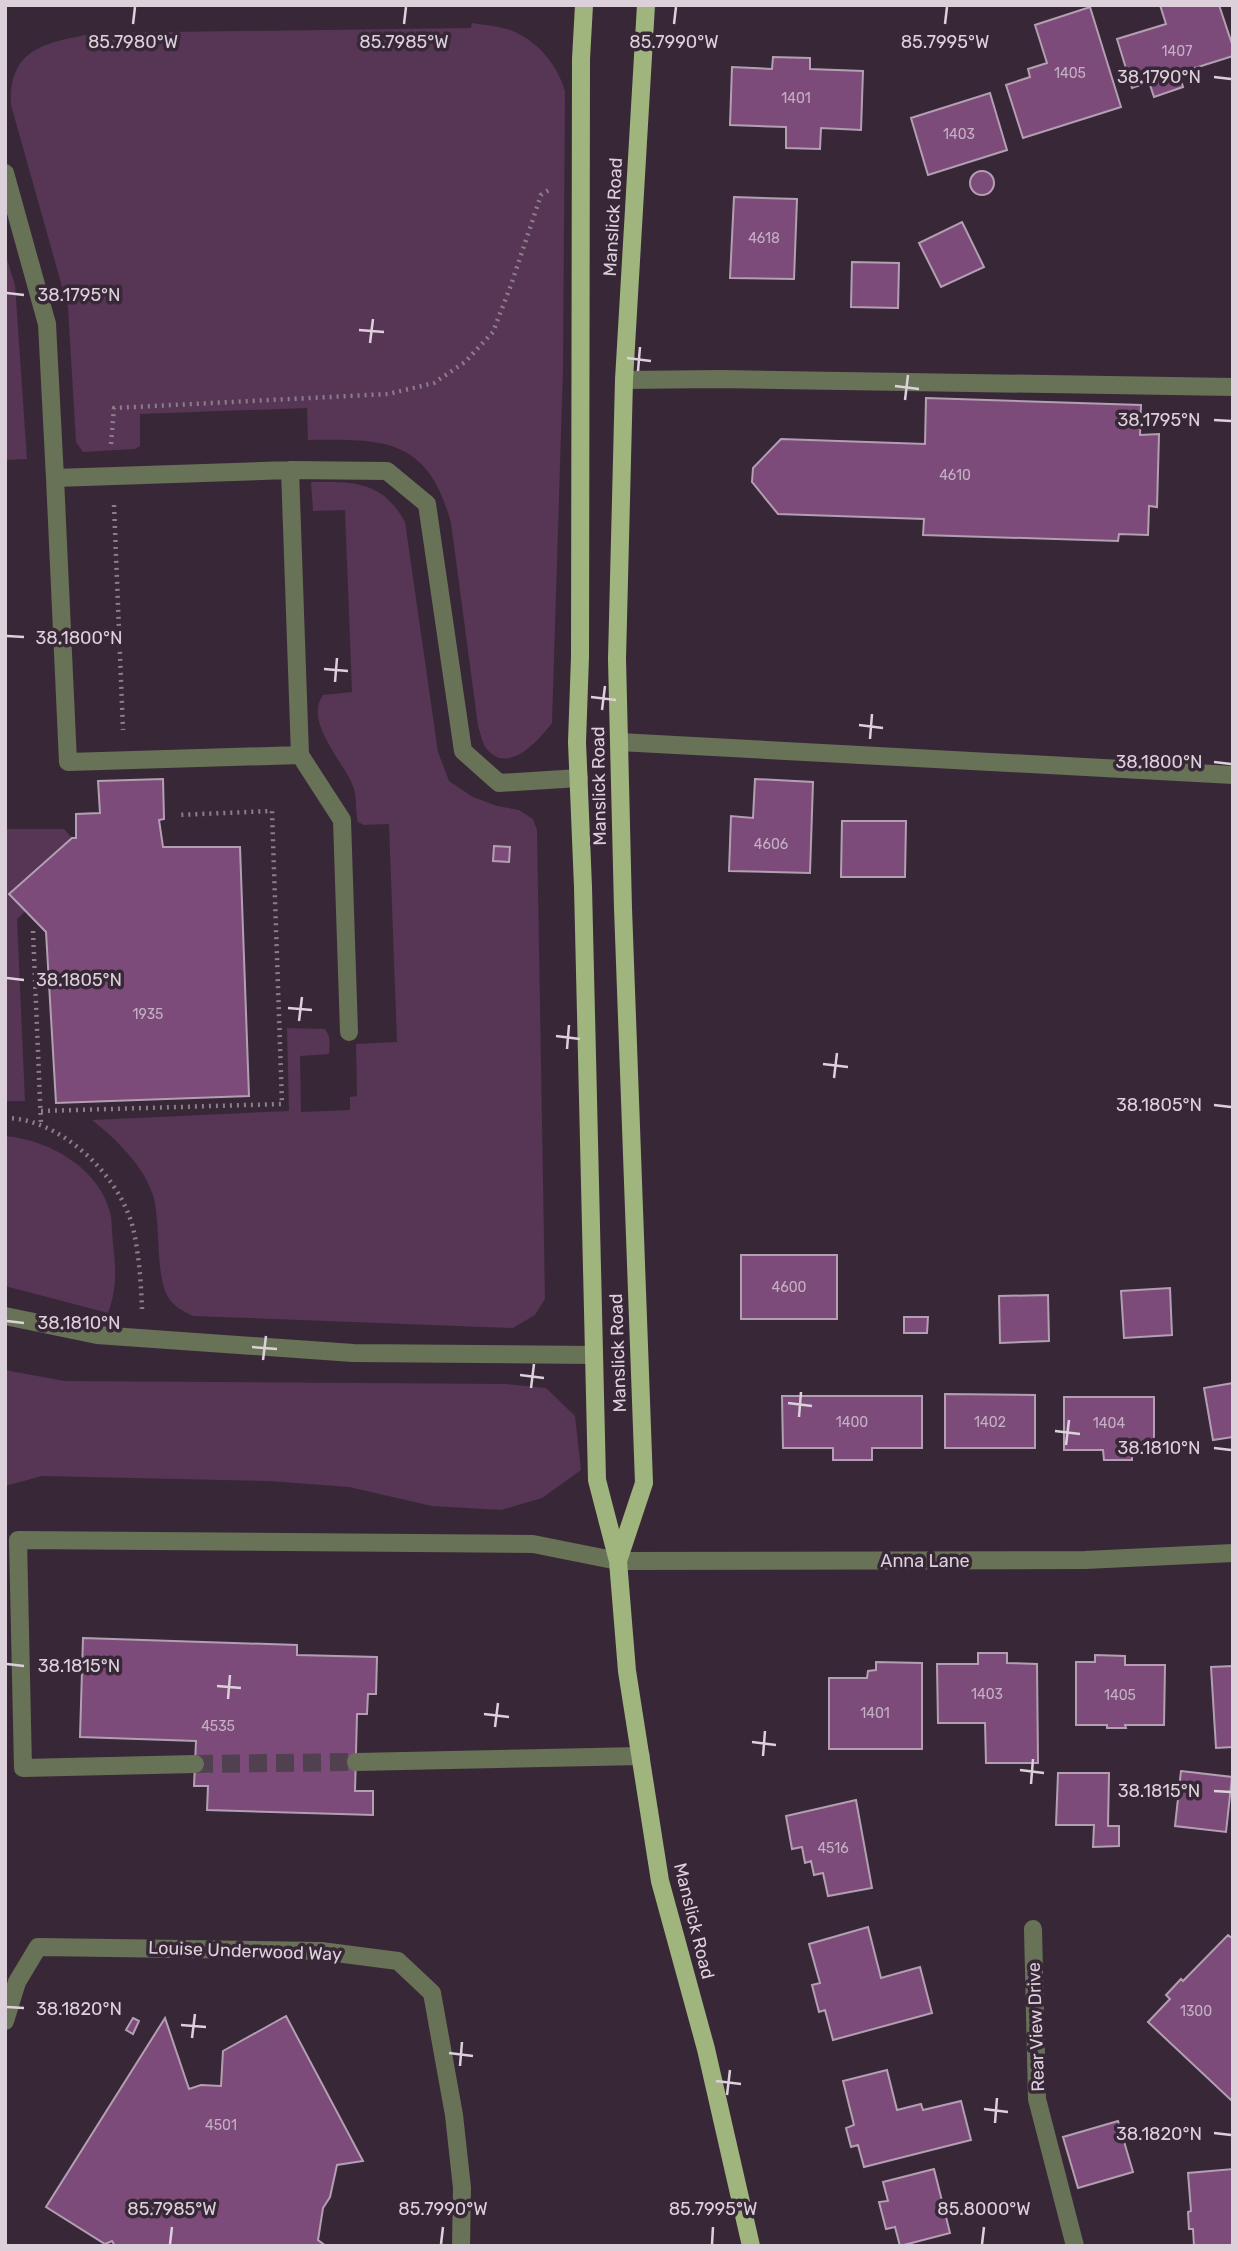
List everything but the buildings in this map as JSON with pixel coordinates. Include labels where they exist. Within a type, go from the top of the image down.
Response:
[{"type":"main road","name":"Manslick Road","points":[[584,5],[581,59],[579,778],[597,1480],[618,1561],[627,1671],[660,1881],[706,2049],[751,2246]]},
{"type":"main road","name":"Manslick Road","points":[[618,1561],[644,1483],[623,922],[617,659],[624,380],[646,5]]},
{"type":"street","points":[[5,173],[47,324],[68,762],[300,755]]},
{"type":"street","points":[[624,380],[720,379],[1233,387]]},
{"type":"street","points":[[55,478],[290,470],[387,471],[427,504],[463,751],[499,783],[579,778]]},
{"type":"street","points":[[290,470],[300,755],[342,820],[349,1032]]},
{"type":"street","points":[[619,742],[1233,775]]},
{"type":"street","points":[[5,1316],[97,1335],[353,1353],[594,1355]]},
{"type":"street","name":"Anna Lane","points":[[195,1765],[23,1768],[18,1540],[533,1544],[618,1561],[1085,1560],[1233,1553]]},
{"type":"street","points":[[356,1762],[641,1756]]},
{"type":"street","name":"Rear View Drive","points":[[1033,1929],[1037,2099],[1075,2246]]},
{"type":"street","name":"Louise Underwood Way","points":[[5,2021],[17,1982],[38,1947],[321,1951],[398,1961],[432,1993],[454,2115],[462,2188],[461,2246]]},
{"type":"path","points":[[111,444],[114,408],[388,394],[434,383],[465,362],[493,332],[541,195],[556,186]]},
{"type":"path","points":[[114,495],[123,731]]},
{"type":"path","points":[[41,1111],[282,1104],[272,811],[177,815]]},
{"type":"path","points":[[33,931],[41,1124]]},
{"type":"path","points":[[5,1118],[41,1124],[90,1157],[117,1190],[133,1227],[142,1299],[142,1338]]},
{"type":"shaded area","points":[[472,23],[506,29],[529,40],[551,62],[565,91],[563,369],[552,723],[539,739],[522,753],[503,758],[494,755],[485,747],[478,726],[451,523],[430,474],[416,459],[400,449],[381,443],[308,440],[307,408],[140,414],[140,446],[135,449],[83,452],[76,442],[68,308],[11,105],[12,85],[25,58],[49,44],[97,33],[471,28]]},
{"type":"shaded area","points":[[5,253],[15,285],[27,459],[5,460]]},
{"type":"shaded area","points":[[311,482],[340,482],[365,486],[387,498],[396,508],[405,522],[438,752],[449,781],[473,797],[497,806],[519,810],[533,819],[537,830],[545,1299],[535,1315],[513,1328],[193,1316],[173,1303],[164,1287],[153,1195],[143,1173],[128,1153],[92,1120],[289,1111],[287,1028],[325,1029],[330,1044],[329,1054],[300,1056],[301,1112],[350,1110],[350,1097],[357,1096],[356,1044],[397,1042],[389,824],[364,825],[358,822],[354,789],[328,743],[318,718],[318,706],[323,695],[352,692],[345,510],[313,511]]},
{"type":"shaded area","points":[[5,829],[64,829],[72,838],[26,911],[17,919],[25,1101],[5,1101]]},
{"type":"shaded area","points":[[5,1136],[56,1151],[85,1171],[97,1184],[111,1216],[115,1270],[113,1296],[108,1313],[5,1286]]},
{"type":"shaded area","points":[[5,1370],[64,1381],[506,1384],[546,1388],[575,1416],[581,1470],[542,1498],[501,1510],[432,1506],[349,1487],[269,1481],[42,1476],[5,1486]]},
{"type":"tunnel","points":[[195,1764],[356,1762]]}]
